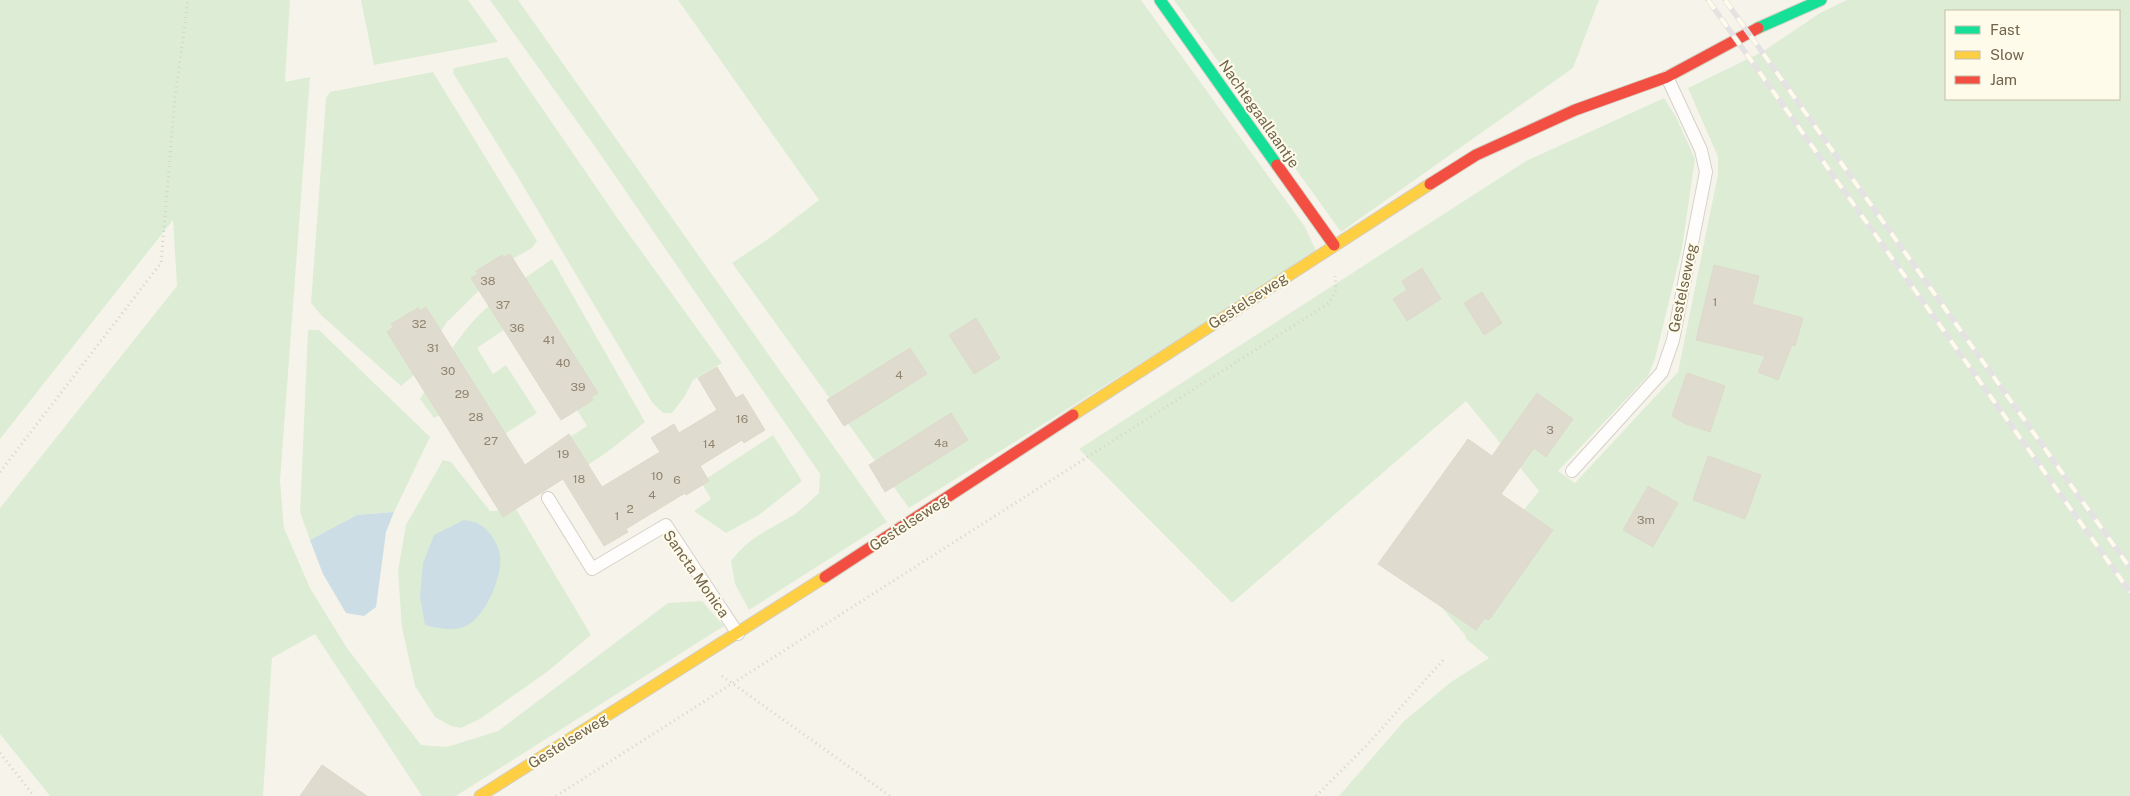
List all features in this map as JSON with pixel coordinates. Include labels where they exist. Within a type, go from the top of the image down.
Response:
[{"type":"street","name":"Nachtegaallaantje","points":[[1160,0],[1334,245]]},
{"type":"street","name":"Gestelseweg","points":[[480,796],[738,634],[1334,245],[1484,151],[1575,110],[1668,77],[1770,22],[1820,0]]},
{"type":"lane","name":"Gestelseweg","points":[[1572,471],[1662,372],[1672,340],[1706,172],[1701,150],[1668,77]]},
{"type":"lane","name":"Sancta Monica","points":[[548,498],[592,569],[666,525],[738,634]]},
{"type":"path","points":[[0,472],[161,263],[176,98],[188,0]]},
{"type":"path","points":[[556,796],[1329,304],[1336,290],[1334,245]]},
{"type":"path","points":[[701,657],[731,685],[890,796]]},
{"type":"path","points":[[1316,796],[1367,745],[1445,658]]},
{"type":"path","points":[[0,753],[34,796]]},
{"type":"green space","points":[[0,0],[290,0],[285,82],[310,77],[280,481],[284,528],[310,588],[347,648],[421,745],[447,747],[498,731],[668,603],[702,601],[724,626],[456,796],[422,796],[315,634],[272,658],[263,796],[50,796],[0,734],[0,508],[177,286],[173,220],[0,439]]},
{"type":"green space","points":[[361,0],[468,0],[498,42],[374,65]]},
{"type":"green space","points":[[490,0],[518,0],[887,522],[749,610],[735,584],[731,561],[745,545],[795,514],[819,493],[820,474],[596,148]]},
{"type":"green space","points":[[678,0],[1141,0],[1305,227],[1317,253],[909,508],[732,263],[771,237],[819,200]]},
{"type":"green space","points":[[1174,0],[1599,0],[1573,68],[1341,232]]},
{"type":"green space","points":[[1847,0],[2130,0],[2130,796],[1339,796],[1404,721],[1451,682],[1489,658],[1466,639],[1465,635],[1443,609],[1539,491],[1466,401],[1232,603],[1079,449],[1526,161],[1664,98],[1676,117],[1695,159],[1682,248],[1655,359],[1648,376],[1558,471],[1575,483],[1678,372],[1718,174],[1718,157],[1688,88],[1762,52],[1820,13]]},
{"type":"green space","points":[[507,57],[618,219],[722,363],[693,380],[685,396],[672,413],[663,413],[652,402],[516,174],[453,73],[454,68]]},
{"type":"green space","points":[[433,72],[537,241],[532,248],[509,261],[447,322],[412,377],[401,386],[322,316],[311,303],[326,98],[330,92]]},
{"type":"green space","points":[[552,259],[645,422],[588,465],[570,437],[587,426],[520,319],[477,348],[493,374],[506,365],[537,413],[489,444],[474,397],[434,418],[420,399],[454,345],[478,316],[504,293]]},
{"type":"green space","points":[[308,330],[319,330],[430,437],[394,512],[357,515],[310,540],[300,512]]},
{"type":"green space","points":[[773,435],[802,481],[759,515],[726,533],[694,511],[711,499],[701,482]]},
{"type":"green space","points":[[443,460],[451,462],[490,511],[516,509],[591,635],[547,672],[480,719],[461,728],[451,726],[435,717],[415,686],[402,628],[398,571],[406,525]]},
{"type":"shaded area","points":[[394,512],[386,532],[376,607],[364,616],[346,613],[323,574],[310,540],[357,515]]},
{"type":"shaded area","points":[[464,520],[482,526],[491,535],[499,551],[499,574],[492,595],[480,614],[466,626],[451,629],[425,625],[420,597],[423,563],[434,535]]},
{"type":"building","points":[[510,254],[598,393],[591,397],[593,400],[561,420],[471,278],[478,274],[476,271],[502,255],[504,257]]},
{"type":"building","points":[[1714,265],[1759,276],[1752,304],[1803,318],[1795,346],[1792,345],[1778,380],[1758,372],[1765,356],[1696,340]]},
{"type":"building","points":[[1422,268],[1441,299],[1407,321],[1393,299],[1407,290],[1402,281]]},
{"type":"building","points":[[1482,292],[1502,323],[1484,335],[1464,303]]},
{"type":"building","points":[[426,307],[525,465],[569,434],[602,487],[660,452],[651,438],[674,424],[679,433],[717,410],[698,378],[717,367],[736,398],[743,394],[765,430],[744,443],[742,440],[700,466],[709,481],[686,495],[685,493],[626,529],[628,532],[604,546],[563,479],[503,517],[387,332],[393,327],[391,324],[418,308],[420,311]]},
{"type":"building","points":[[976,318],[1000,358],[974,374],[949,335]]},
{"type":"building","points":[[910,348],[927,374],[844,426],[827,400]]},
{"type":"building","points":[[1687,373],[1725,386],[1710,432],[1686,424],[1672,416]]},
{"type":"building","points":[[1537,393],[1573,419],[1546,457],[1534,448],[1501,494],[1553,530],[1489,620],[1485,618],[1476,630],[1378,564],[1468,439],[1492,456]]},
{"type":"building","points":[[951,413],[968,440],[885,492],[869,465]]},
{"type":"building","points":[[1708,456],[1761,475],[1745,519],[1693,500]]},
{"type":"building","points":[[1648,486],[1678,503],[1653,547],[1623,530]]},
{"type":"building","points":[[322,765],[335,774],[367,796],[300,796]]},
{"type":"railway","points":[[1708,0],[2130,592]]},
{"type":"railway","points":[[1725,0],[2130,568]]},
{"type":"traffic: fast","points":[[1160,0],[1277,165]]},
{"type":"traffic: fast","points":[[1758,28],[1821,0]]},
{"type":"traffic: slow","points":[[1073,415],[1430,184]]},
{"type":"traffic: slow","points":[[480,796],[825,577]]},
{"type":"traffic: jam","points":[[1430,184],[1476,155],[1575,110],[1667,77],[1758,28]]},
{"type":"traffic: jam","points":[[1277,165],[1334,245]]},
{"type":"traffic: jam","points":[[825,577],[1073,415]]}]
